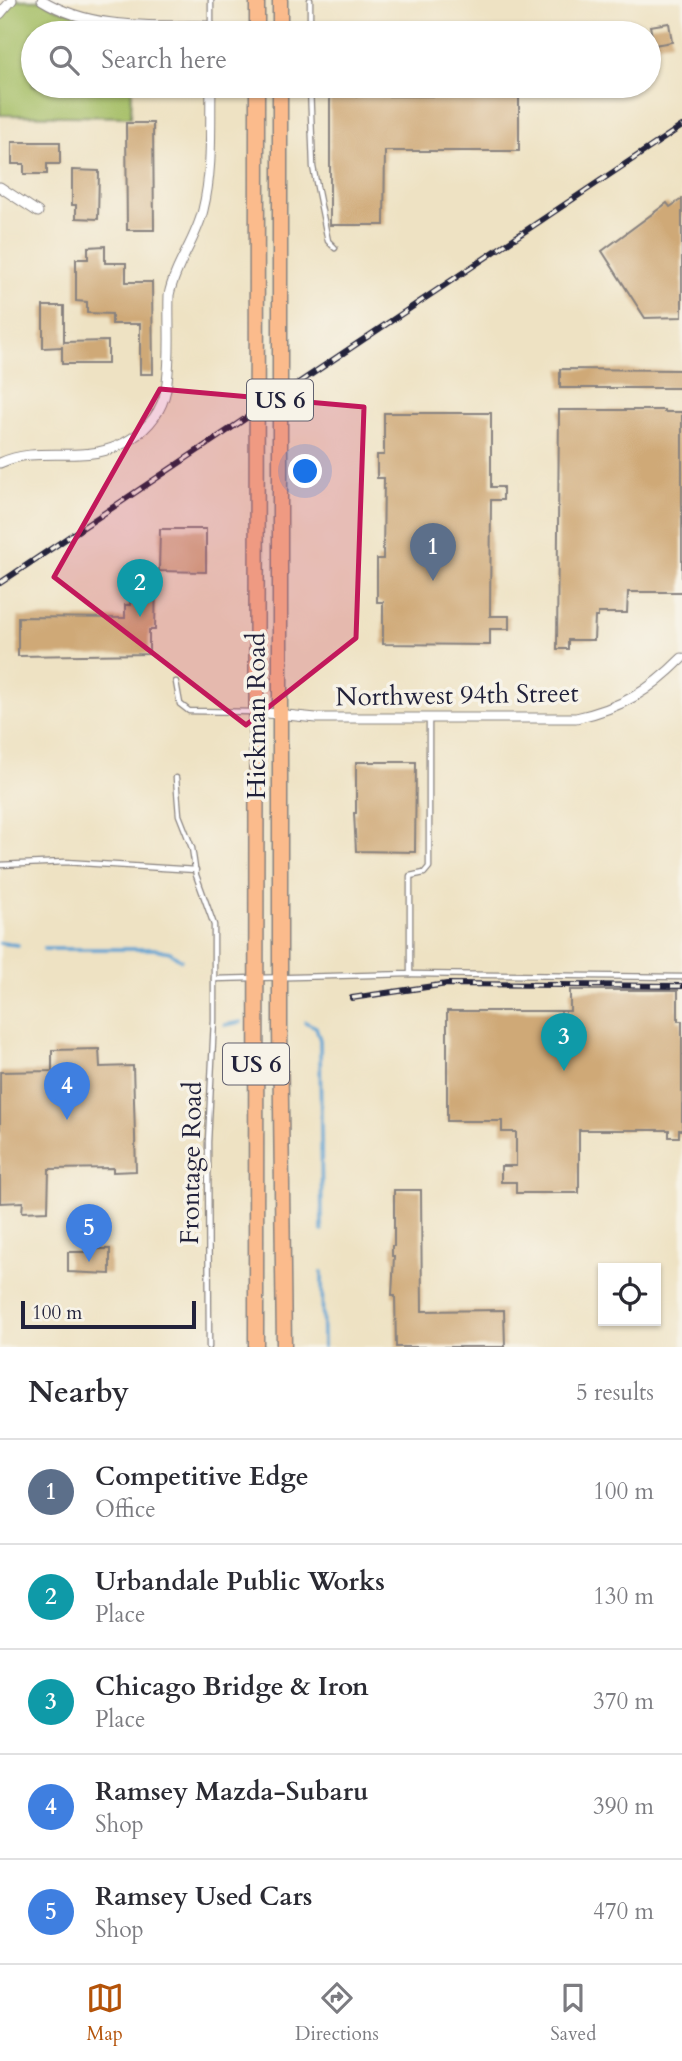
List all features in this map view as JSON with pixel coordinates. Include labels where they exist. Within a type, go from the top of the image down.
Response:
[{"type":"main road","points":[[257,0],[257,21]]},
{"type":"main road","points":[[280,0],[280,21]]},
{"type":"main road","name":"Hickman Road","points":[[256,1347],[257,98]]},
{"type":"main road","name":"Hickman Road","points":[[281,98],[280,976],[284,1347]]},
{"type":"street","points":[[0,14],[12,0]]},
{"type":"street","points":[[42,0],[57,9],[92,21]]},
{"type":"street","points":[[0,463],[11,457],[31,453],[83,454],[110,449],[128,442],[147,427],[161,407],[167,383],[169,295],[172,282],[197,229],[207,190],[211,98]]},
{"type":"street","points":[[0,187],[38,212]]},
{"type":"street","name":"Northwest 94th Street","points":[[257,712],[316,718],[554,719],[598,713],[636,697],[682,658]]},
{"type":"lane","points":[[211,0],[211,21]]},
{"type":"lane","points":[[310,0],[310,21]]},
{"type":"lane","points":[[310,98],[313,167],[328,241],[335,248]]},
{"type":"lane","points":[[176,681],[180,704],[189,711],[257,712]]},
{"type":"lane","points":[[410,974],[410,876],[424,873],[429,867],[429,718]]},
{"type":"lane","name":"Frontage Road","points":[[176,778],[179,815],[192,848],[196,870],[214,925],[208,1142],[209,1347]]},
{"type":"lane","points":[[0,864],[65,862],[196,870]]},
{"type":"lane","points":[[214,979],[410,974],[682,977]]},
{"type":"highlighted area","points":[[160,389],[364,407],[356,638],[246,725],[54,577]]},
{"type":"green space","points":[[12,0],[42,0],[57,9],[113,21],[21,21],[21,98],[132,98],[131,117],[0,115],[0,14]]},
{"type":"building","points":[[669,23],[672,42],[661,44],[661,24]]},
{"type":"building","points":[[330,98],[519,98],[519,151],[385,151],[384,225],[330,225]]},
{"type":"building","points":[[126,123],[153,123],[154,230],[127,230]]},
{"type":"building","points":[[12,142],[60,142],[60,164],[47,164],[47,174],[24,174],[24,164],[12,164]]},
{"type":"building","points":[[72,170],[99,171],[98,219],[76,218],[76,205],[72,205]]},
{"type":"building","points":[[682,199],[682,317],[645,318],[602,251],[667,203],[670,207]]},
{"type":"building","points":[[105,246],[105,263],[126,263],[126,282],[152,282],[153,374],[140,374],[140,324],[112,324],[112,314],[87,313],[87,302],[76,301],[76,259],[88,259],[88,247]]},
{"type":"building","points":[[43,306],[64,306],[64,342],[108,341],[108,364],[62,364],[62,347],[43,348]]},
{"type":"building","points":[[560,369],[682,370],[682,388],[560,388]]},
{"type":"building","points":[[559,410],[682,412],[682,592],[628,592],[627,613],[598,613],[598,617],[595,617],[594,640],[568,640],[568,649],[557,649]]},
{"type":"building","points":[[384,413],[491,413],[491,487],[503,487],[503,500],[491,500],[490,616],[509,616],[509,629],[490,629],[490,645],[383,644],[383,602],[377,602],[377,559],[383,559],[384,478],[377,478],[377,455],[384,455]]},
{"type":"building","points":[[160,529],[206,529],[206,572],[159,571]]},
{"type":"building","points":[[130,573],[156,573],[155,630],[149,630],[149,654],[18,656],[18,617],[125,618],[125,605],[130,605]]},
{"type":"building","points":[[356,762],[416,762],[415,852],[356,851]]},
{"type":"building","points":[[570,990],[678,990],[678,1021],[682,1021],[682,1130],[679,1130],[679,1137],[669,1137],[669,1130],[579,1130],[579,1193],[516,1193],[516,1182],[501,1182],[501,1166],[516,1166],[516,1132],[502,1132],[502,1121],[447,1121],[447,1011],[570,1011]]},
{"type":"building","points":[[99,1049],[100,1067],[133,1066],[136,1171],[113,1172],[113,1168],[49,1169],[48,1211],[22,1212],[23,1202],[0,1203],[0,1072],[52,1071],[52,1050]]},
{"type":"building","points":[[394,1190],[421,1190],[422,1311],[504,1310],[505,1347],[396,1347],[395,1296],[392,1296]]},
{"type":"building","points":[[88,1249],[110,1249],[110,1274],[68,1272],[68,1252],[88,1252]]},
{"type":"waterway","points":[[0,943],[18,945]]},
{"type":"waterway","points":[[44,949],[154,949],[170,952],[181,960]]},
{"type":"waterway","points":[[225,1025],[241,1022]]},
{"type":"waterway","points":[[305,1022],[316,1027],[320,1040],[322,1231]]},
{"type":"waterway","points":[[322,1272],[323,1347]]},
{"type":"railway","points":[[0,583],[682,126]]},
{"type":"railway","points":[[352,998],[447,984],[682,986]]},
{"type":"place","name":"Competitive Edge","points":[[433,581]]},
{"type":"place","name":"Urbandale Public Works","points":[[140,617]]},
{"type":"place","name":"Chicago Bridge & Iron","points":[[564,1071]]},
{"type":"place","name":"Ramsey Mazda-Subaru","points":[[67,1120]]},
{"type":"place","name":"Ramsey Used Cars","points":[[89,1262]]}]
